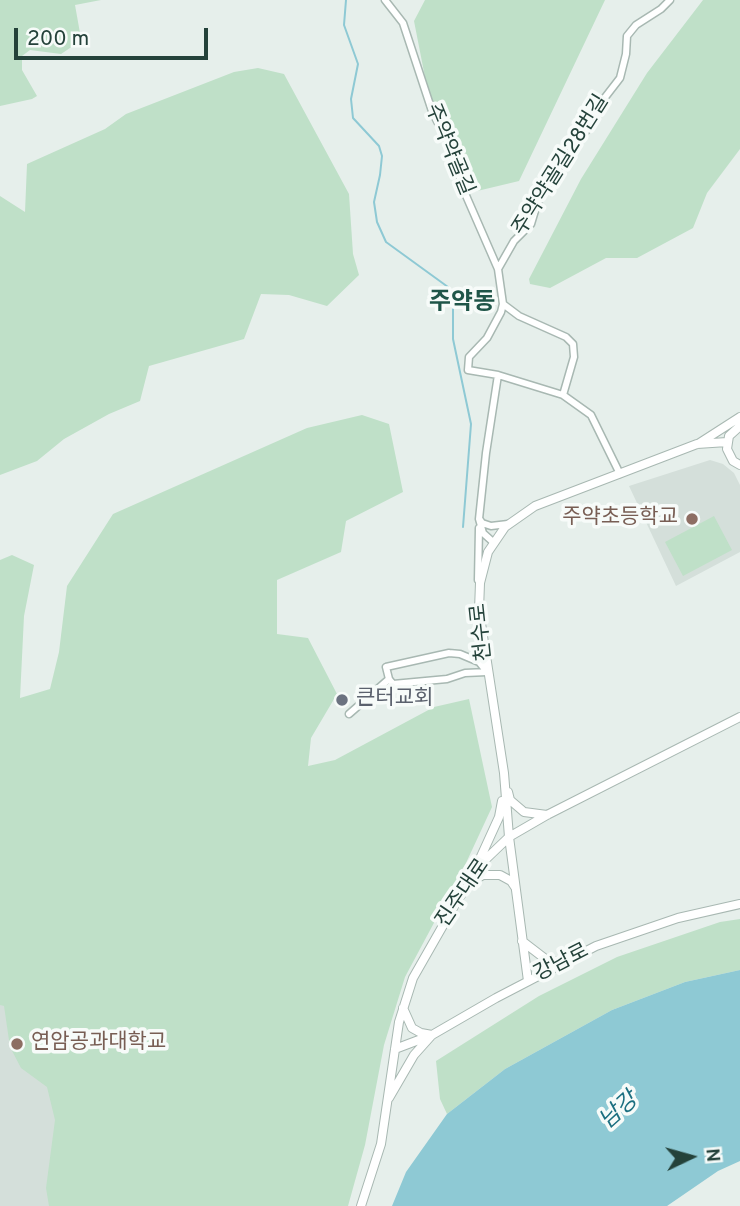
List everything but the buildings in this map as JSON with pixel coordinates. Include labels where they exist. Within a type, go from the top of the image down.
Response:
[{"type":"street","name":"주약약골길","points":[[385,0],[403,23],[432,111],[451,149],[464,191],[499,269],[503,304]]},
{"type":"street","name":"주약약골길28번길","points":[[499,269],[514,241],[531,224],[537,204],[556,171],[590,126],[603,100],[620,78],[626,54],[626,36],[636,25],[670,0]]},
{"type":"street","points":[[563,395],[574,357],[573,344],[566,337],[519,316],[503,304],[487,338],[469,357],[468,370],[498,375],[563,395],[591,415],[621,474]]},
{"type":"street","points":[[479,610],[479,519],[485,453],[498,375]]},
{"type":"street","points":[[697,444],[740,417]]},
{"type":"street","points":[[740,426],[733,430],[727,442],[729,455],[740,465]]},
{"type":"street","name":"천수로","points":[[528,981],[509,837],[504,773],[479,610],[481,574],[493,542],[508,524],[535,506],[697,444],[727,442]]},
{"type":"street","points":[[479,519],[491,526],[508,524]]},
{"type":"street","points":[[479,519],[483,533],[493,542]]},
{"type":"street","points":[[449,653],[460,654],[479,662],[487,672],[393,684],[386,667],[449,653]]},
{"type":"street","points":[[349,714],[389,679]]},
{"type":"street","name":"진주대로","points":[[361,1206],[381,1144],[403,1007],[413,978],[465,888],[486,859],[509,837],[547,815],[740,717]]},
{"type":"street","points":[[504,773],[510,800],[516,807],[532,815],[547,815]]},
{"type":"street","points":[[465,888],[499,817],[504,773]]},
{"type":"street","points":[[465,888],[475,879],[492,874],[508,877],[516,890]]},
{"type":"street","name":"강남로","points":[[395,1049],[432,1035],[596,946],[662,923],[740,904]]},
{"type":"street","points":[[522,942],[548,961],[564,962]]},
{"type":"street","points":[[403,1007],[412,1028],[432,1035]]},
{"type":"street","points":[[386,1104],[414,1055],[432,1035]]},
{"type":"shaded area","name":"주약초등학교","points":[[710,460],[723,464],[734,473],[740,485],[740,552],[676,586],[629,486]]},
{"type":"shaded area","name":"연암공과대학교","points":[[0,984],[68,1103],[58,1206],[0,1206]]},
{"type":"green space","points":[[0,0],[101,0],[75,5],[80,33],[76,44],[61,54],[30,50],[22,56],[22,70],[37,96],[0,106]]},
{"type":"green space","points":[[425,0],[605,0],[519,181],[473,192],[434,123],[414,21]]},
{"type":"green space","points":[[703,0],[740,0],[740,149],[707,193],[693,228],[637,258],[606,258],[550,288],[530,284],[529,279],[581,179],[647,73]]},
{"type":"green space","points":[[258,68],[284,74],[349,194],[353,254],[359,275],[327,306],[289,295],[261,294],[244,339],[149,366],[140,401],[109,414],[64,439],[37,461],[0,475],[0,196],[25,212],[27,164],[105,129],[126,114],[234,72]]},
{"type":"green space","points":[[362,415],[389,424],[403,492],[346,521],[341,552],[277,580],[277,634],[308,638],[337,694],[311,738],[308,766],[335,760],[434,707],[469,699],[492,807],[466,863],[405,977],[384,1045],[365,1145],[348,1206],[49,1206],[46,1188],[55,1120],[47,1087],[21,1068],[10,1047],[4,1006],[0,1005],[0,560],[12,555],[34,565],[24,616],[20,698],[50,689],[59,652],[67,586],[113,514],[307,428]]},
{"type":"green space","points":[[714,516],[732,550],[683,576],[665,542]]},
{"type":"green space","points":[[740,919],[740,970],[685,982],[612,1010],[505,1069],[447,1114],[440,1099],[436,1061],[539,996],[617,957],[720,922]]},
{"type":"water","name":"남강","points":[[740,970],[740,1161],[718,1171],[667,1206],[392,1206],[406,1172],[447,1114],[505,1069],[612,1010],[685,982]]},
{"type":"waterway","points":[[346,0],[344,25],[358,64],[351,99],[353,118],[379,146],[382,156],[374,202],[377,222],[386,242],[448,287],[453,298],[453,339],[471,424],[463,527]]},
{"type":"place","name":"주약초등학교","points":[[692,519]]},
{"type":"place","name":"큰터교회","points":[[342,700]]},
{"type":"place","name":"연암공과대학교","points":[[17,1044]]},
{"type":"district","name":"주약동","points":[[462,304]]}]
